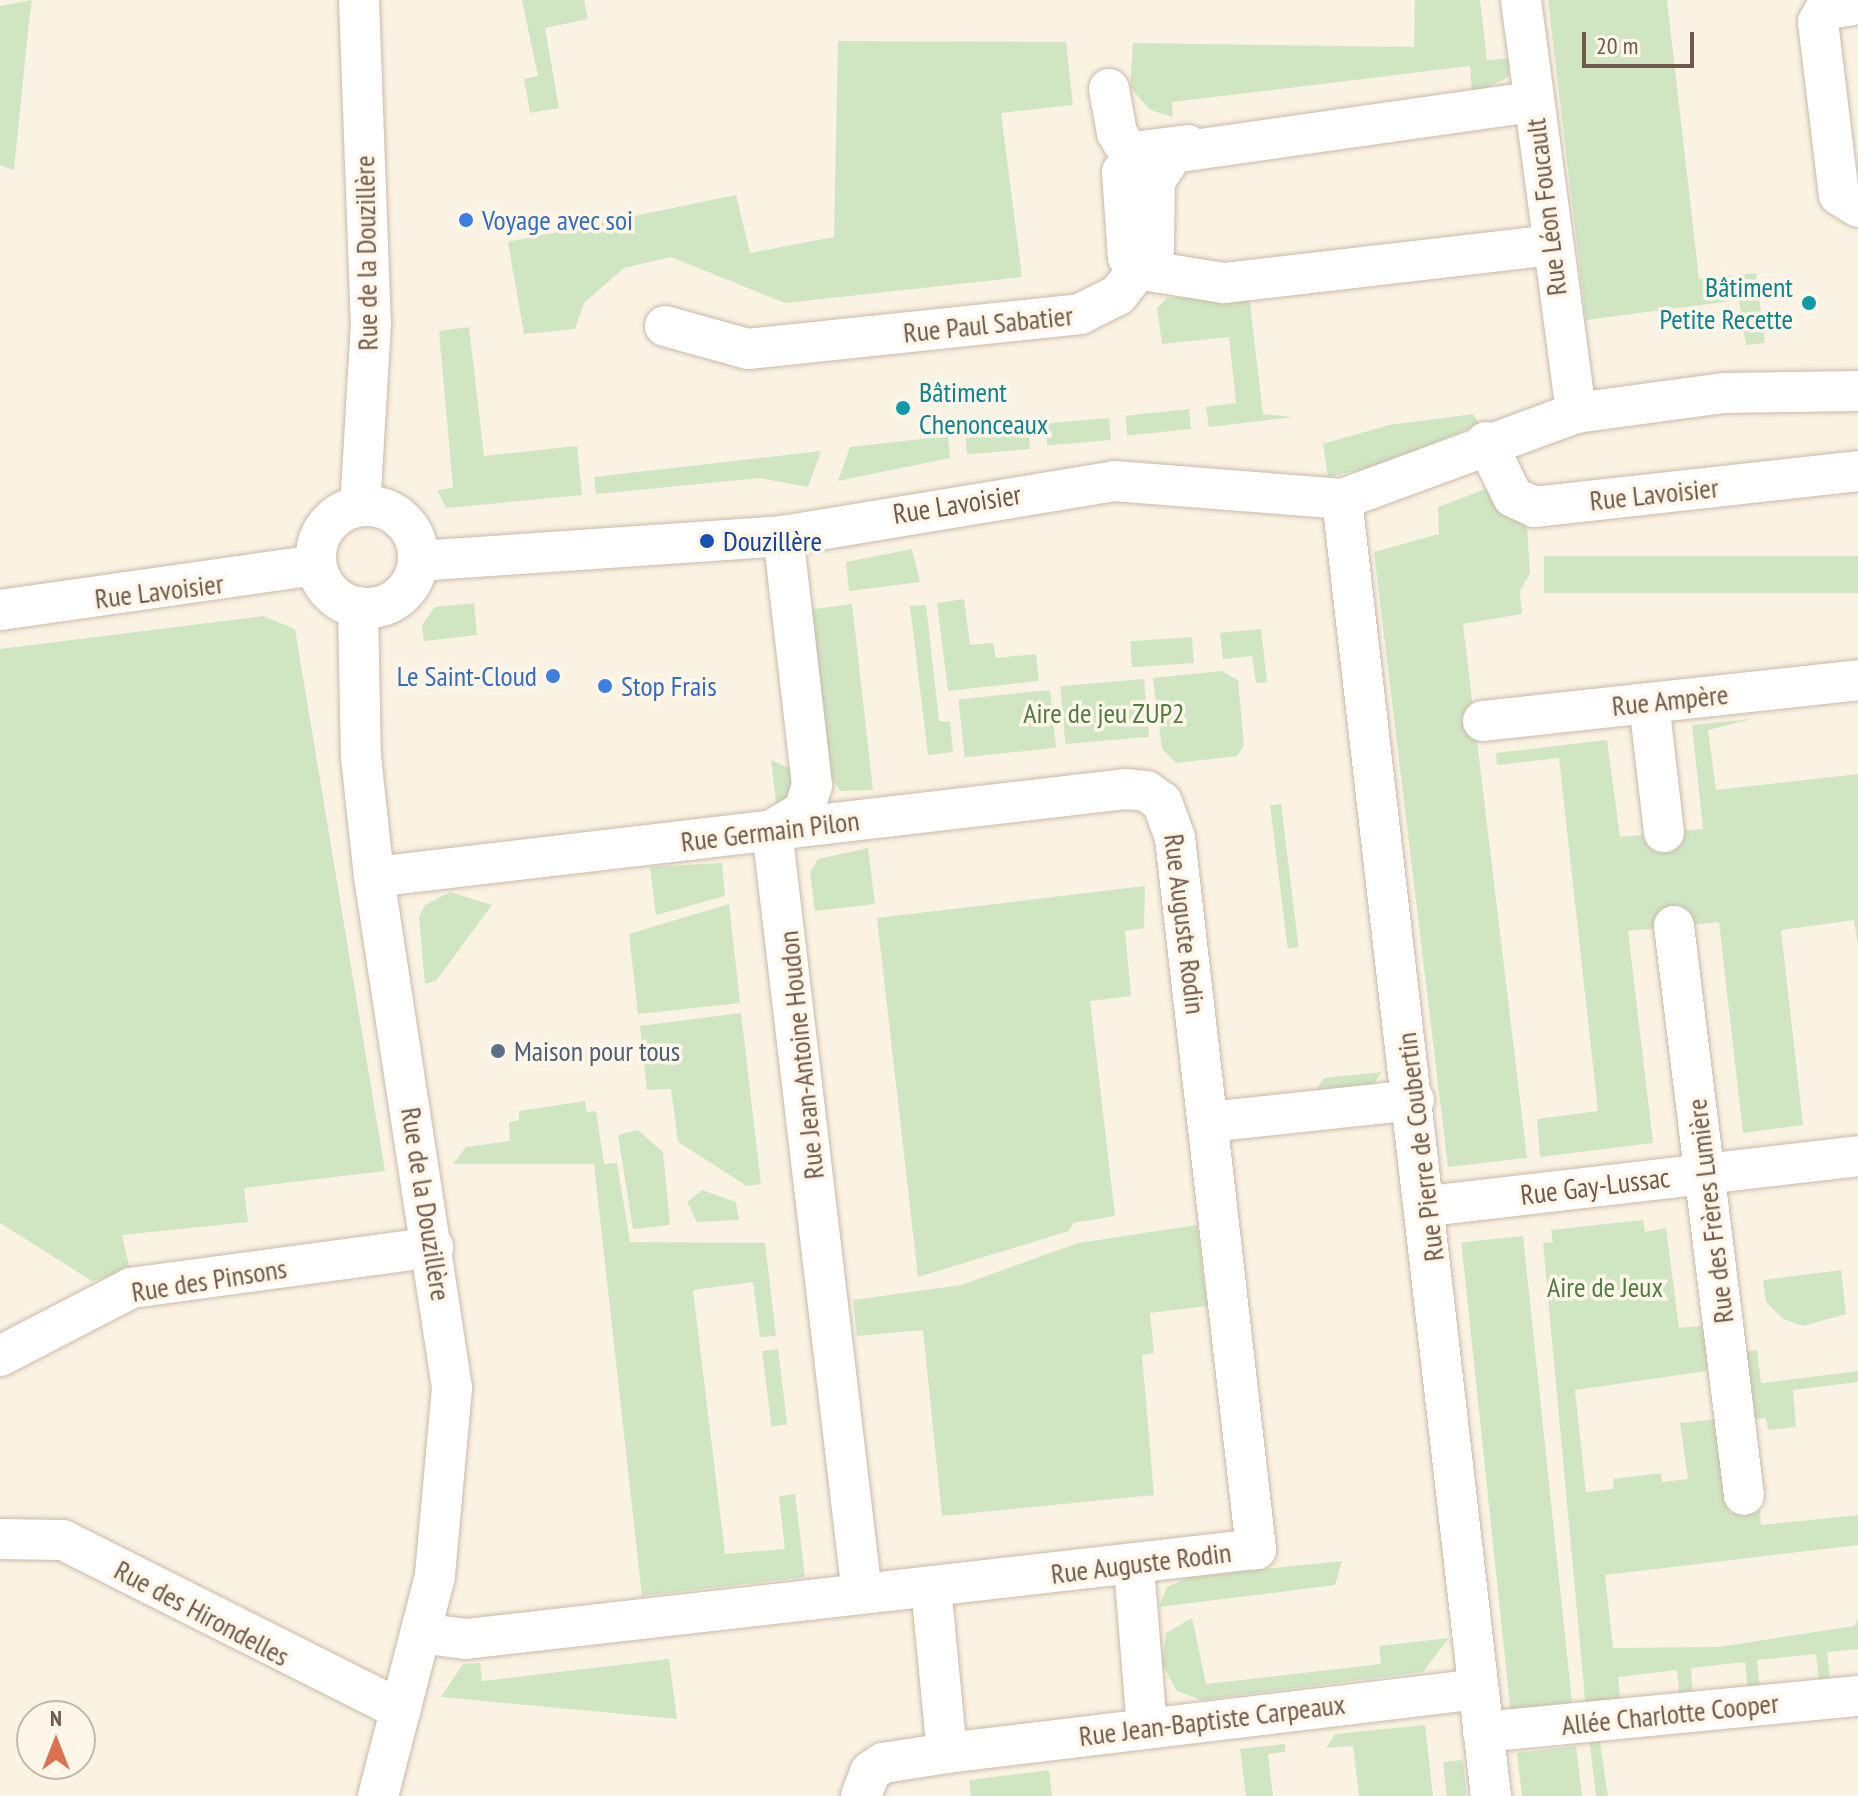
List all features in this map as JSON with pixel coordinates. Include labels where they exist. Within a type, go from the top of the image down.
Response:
[{"type":"street","name":"Rue de la Douzillère","points":[[359,0],[371,323],[360,506]]},
{"type":"street","name":"Rue Léon Foucault","points":[[1521,0],[1551,245],[1576,413]]},
{"type":"street","points":[[1858,4],[1831,7],[1818,22],[1839,195],[1858,207]]},
{"type":"street","points":[[1109,89],[1117,133],[1131,156]]},
{"type":"street","points":[[1131,156],[1192,144],[1533,102]]},
{"type":"street","name":"Rue Paul Sabatier","points":[[665,326],[748,349],[1080,314],[1118,295],[1158,238],[1158,171],[1192,144]]},
{"type":"street","points":[[1131,156],[1119,184],[1128,257],[1136,269],[1224,283],[1551,245]]},
{"type":"street","name":"Rue Lavoisier","points":[[418,561],[783,536],[1114,481],[1342,499],[1486,442],[1576,413],[1724,393],[1858,391]]},
{"type":"street","name":"Rue Lavoisier","points":[[1486,442],[1513,497],[1534,507],[1858,471]]},
{"type":"street","name":"Rue Pierre de Coubertin","points":[[1342,499],[1428,1206],[1491,1796]]},
{"type":"street","points":[[360,506],[406,523],[418,561],[393,601],[358,607],[328,590],[316,565],[331,520],[360,506]]},
{"type":"street","points":[[772,830],[804,811],[812,785],[783,536]]},
{"type":"street","name":"Rue Lavoisier","points":[[0,610],[316,565]]},
{"type":"street","name":"Rue de la Douzillère","points":[[358,607],[361,757],[374,877],[433,1247],[452,1388],[449,1477],[420,1633],[378,1796]]},
{"type":"street","name":"Rue Ampère","points":[[1483,721],[1858,680]]},
{"type":"street","points":[[1649,703],[1664,832]]},
{"type":"street","name":"Rue Germain Pilon","points":[[374,877],[1125,789],[1146,791],[1162,802]]},
{"type":"street","name":"Rue Auguste Rodin","points":[[420,1633],[466,1639],[1134,1567],[1256,1549],[1175,838],[1162,802]]},
{"type":"street","name":"Rue Jean-Antoine Houdon","points":[[772,830],[862,1594]]},
{"type":"street","name":"Rue des Frères Lumière","points":[[1674,926],[1744,1495]]},
{"type":"street","points":[[1209,1122],[1414,1100]]},
{"type":"street","name":"Rue Gay-Lussac","points":[[1428,1206],[1858,1156]]},
{"type":"street","name":"Rue des Pinsons","points":[[0,1356],[131,1288],[433,1247]]},
{"type":"street","name":"Rue des Hirondelles","points":[[0,1539],[63,1540],[401,1710]]},
{"type":"street","points":[[1134,1567],[1147,1727]]},
{"type":"street","points":[[931,1587],[947,1753]]},
{"type":"street","name":"Rue Jean-Baptiste Carpeaux","points":[[861,1796],[870,1772],[883,1763],[1147,1727],[1478,1689]]},
{"type":"street","name":"Allée Charlotte Cooper","points":[[1483,1732],[1858,1696]]},
{"type":"green space","points":[[32,0],[14,170],[0,165],[0,6]]},
{"type":"green space","points":[[522,0],[584,0],[588,19],[545,28],[559,108],[530,113],[524,79],[538,76]]},
{"type":"green space","points":[[1415,0],[1480,0],[1487,60],[1514,58],[1508,77],[1472,95],[1470,66],[1172,102],[1173,117],[1150,110],[1130,87],[1133,43],[1414,47]]},
{"type":"green space","points":[[1548,0],[1667,0],[1699,279],[1756,273],[1765,343],[1746,345],[1739,300],[1586,320]]},
{"type":"green space","points":[[838,41],[1066,42],[1073,105],[1001,113],[1022,277],[785,303],[671,257],[624,268],[584,303],[575,329],[524,334],[508,242],[736,195],[750,253],[834,237]]},
{"type":"green space","points":[[1249,296],[1263,414],[1293,417],[1209,427],[1206,407],[1236,403],[1229,337],[1162,344],[1157,308],[1167,298]]},
{"type":"green space","points":[[469,327],[484,456],[577,446],[582,495],[446,508],[437,490],[453,488],[439,331]]},
{"type":"green space","points":[[1189,409],[1191,429],[1127,436],[1125,416]]},
{"type":"green space","points":[[1473,414],[1479,424],[1382,465],[1328,477],[1323,444],[1389,425]]},
{"type":"green space","points":[[1109,418],[1111,440],[1047,445],[1045,424]]},
{"type":"green space","points":[[1028,427],[1030,449],[967,454],[965,432]]},
{"type":"green space","points":[[948,436],[950,458],[838,481],[850,447]]},
{"type":"green space","points":[[821,451],[808,487],[760,478],[596,494],[594,477]]},
{"type":"green space","points":[[1491,487],[1527,525],[1530,573],[1520,591],[1522,614],[1463,624],[1527,1158],[1448,1167],[1374,552],[1439,534],[1438,507]]},
{"type":"green space","points":[[912,549],[920,582],[849,591],[846,562]]},
{"type":"green space","points":[[1544,556],[1858,556],[1858,593],[1544,593]]},
{"type":"green space","points":[[964,599],[970,645],[993,643],[996,658],[1036,654],[1039,681],[948,691],[937,603]]},
{"type":"green space","points":[[474,603],[477,635],[424,641],[422,625],[435,607]]},
{"type":"green space","points":[[852,604],[873,790],[840,791],[826,769],[807,610]]},
{"type":"green space","points":[[926,605],[939,721],[950,722],[953,752],[928,755],[910,606]]},
{"type":"green space","points":[[263,616],[295,629],[385,1171],[244,1188],[248,1222],[122,1235],[130,1270],[92,1281],[0,1223],[0,649]]},
{"type":"green space","points":[[1261,629],[1267,682],[1256,683],[1252,656],[1223,659],[1220,633]]},
{"type":"green space","points":[[1192,637],[1194,663],[1132,667],[1130,641]]},
{"type":"green space","points":[[1221,671],[1238,680],[1244,746],[1237,756],[1176,763],[1162,749],[1153,678]]},
{"type":"green space","name":"Aire de jeu ZUP2","points":[[1144,679],[1149,737],[1065,744],[1060,686]]},
{"type":"green space","points":[[1050,690],[1056,748],[965,757],[959,700]]},
{"type":"green space","points":[[1752,719],[1708,730],[1716,790],[1858,774],[1858,947],[1854,920],[1781,930],[1803,1125],[1743,1133],[1719,922],[1628,931],[1653,1143],[1540,1157],[1537,1119],[1598,1111],[1559,758],[1497,765],[1496,753],[1607,740],[1620,837],[1703,829],[1692,725]]},
{"type":"green space","points":[[771,760],[795,771],[800,784],[778,817]]},
{"type":"green space","points":[[1281,804],[1299,947],[1288,948],[1270,805]]},
{"type":"green space","points":[[868,848],[875,904],[815,911],[810,872],[818,859]]},
{"type":"green space","points":[[722,863],[725,896],[656,915],[650,867]]},
{"type":"green space","points":[[1145,886],[1144,928],[1125,931],[1131,996],[1090,1001],[1115,1216],[1073,1223],[1069,1231],[918,1277],[877,918]]},
{"type":"green space","points":[[450,892],[492,905],[436,981],[425,984],[419,917],[425,905]]},
{"type":"green space","points":[[729,904],[740,1003],[638,1014],[629,934]]},
{"type":"green space","points":[[741,1013],[761,1184],[747,1186],[678,1142],[671,1089],[647,1090],[640,1026]]},
{"type":"green space","points":[[1382,1072],[1373,1085],[1316,1091],[1323,1078]]},
{"type":"green space","points":[[585,1101],[587,1112],[596,1111],[604,1164],[617,1163],[630,1242],[765,1243],[776,1336],[760,1337],[753,1282],[693,1290],[725,1554],[785,1549],[779,1496],[795,1494],[805,1577],[642,1596],[594,1164],[453,1164],[466,1147],[510,1141],[509,1122],[519,1120],[519,1111]]},
{"type":"green space","points":[[638,1130],[663,1152],[670,1225],[633,1229],[618,1135]]},
{"type":"green space","points":[[702,1190],[736,1202],[739,1220],[697,1222],[687,1202]]},
{"type":"green space","name":"Aire de Jeux","points":[[1643,1220],[1645,1232],[1666,1228],[1679,1328],[1708,1325],[1714,1370],[1575,1390],[1586,1492],[1614,1489],[1613,1479],[1661,1473],[1662,1482],[1688,1479],[1680,1423],[1717,1419],[1729,1513],[1760,1511],[1761,1525],[1858,1515],[1858,1545],[1605,1575],[1613,1648],[1719,1647],[1854,1626],[1858,1619],[1858,1649],[1827,1652],[1830,1680],[1819,1681],[1816,1654],[1757,1660],[1760,1689],[1748,1690],[1745,1662],[1691,1668],[1693,1698],[1680,1700],[1677,1670],[1618,1677],[1621,1706],[1586,1709],[1543,1243],[1553,1242],[1551,1230]]},
{"type":"green space","points":[[1197,1225],[1207,1306],[1150,1313],[1154,1353],[1142,1355],[1154,1495],[942,1516],[923,1330],[857,1336],[853,1300],[961,1285],[1078,1243]]},
{"type":"green space","points":[[1523,1236],[1573,1709],[1511,1716],[1461,1242]]},
{"type":"green space","points":[[1841,1270],[1846,1314],[1803,1326],[1783,1319],[1766,1302],[1763,1280]]},
{"type":"green space","points":[[778,1349],[787,1424],[771,1426],[762,1351]]},
{"type":"green space","points":[[1757,1350],[1761,1383],[1858,1371],[1858,1382],[1793,1390],[1796,1427],[1768,1430],[1766,1418],[1753,1419],[1744,1352]]},
{"type":"green space","points":[[1342,1561],[1335,1585],[1159,1607],[1167,1587],[1190,1577]]},
{"type":"green space","points":[[1192,1618],[1206,1684],[1381,1664],[1379,1646],[1449,1638],[1423,1672],[1201,1700],[1177,1691],[1162,1664],[1166,1633]]},
{"type":"green space","points":[[669,1659],[677,1719],[441,1697],[463,1664],[480,1663],[482,1681]]},
{"type":"green space","points":[[1425,1725],[1433,1796],[1359,1796],[1353,1746],[1326,1748],[1335,1734]]},
{"type":"green space","points":[[1599,1736],[1608,1796],[1596,1796],[1589,1737]]},
{"type":"green space","points":[[1285,1744],[1285,1752],[1268,1754],[1273,1796],[1246,1796],[1240,1749]]},
{"type":"green space","points":[[1576,1746],[1582,1796],[1522,1796],[1517,1753]]},
{"type":"green space","points":[[1463,1760],[1467,1796],[1447,1796],[1443,1762]]},
{"type":"green space","points":[[1049,1770],[1052,1796],[971,1796],[969,1780]]},
{"type":"place","name":"Voyage avec soi","points":[[466,220]]},
{"type":"place","name":"Bâtiment Petite Recette","points":[[1809,303]]},
{"type":"place","name":"Bâtiment Chenonceaux","points":[[903,408]]},
{"type":"place","name":"Douzillère","points":[[707,541]]},
{"type":"place","name":"Le Saint-Cloud","points":[[553,676]]},
{"type":"place","name":"Stop Frais","points":[[605,686]]},
{"type":"place","name":"Maison pour tous","points":[[498,1051]]}]
